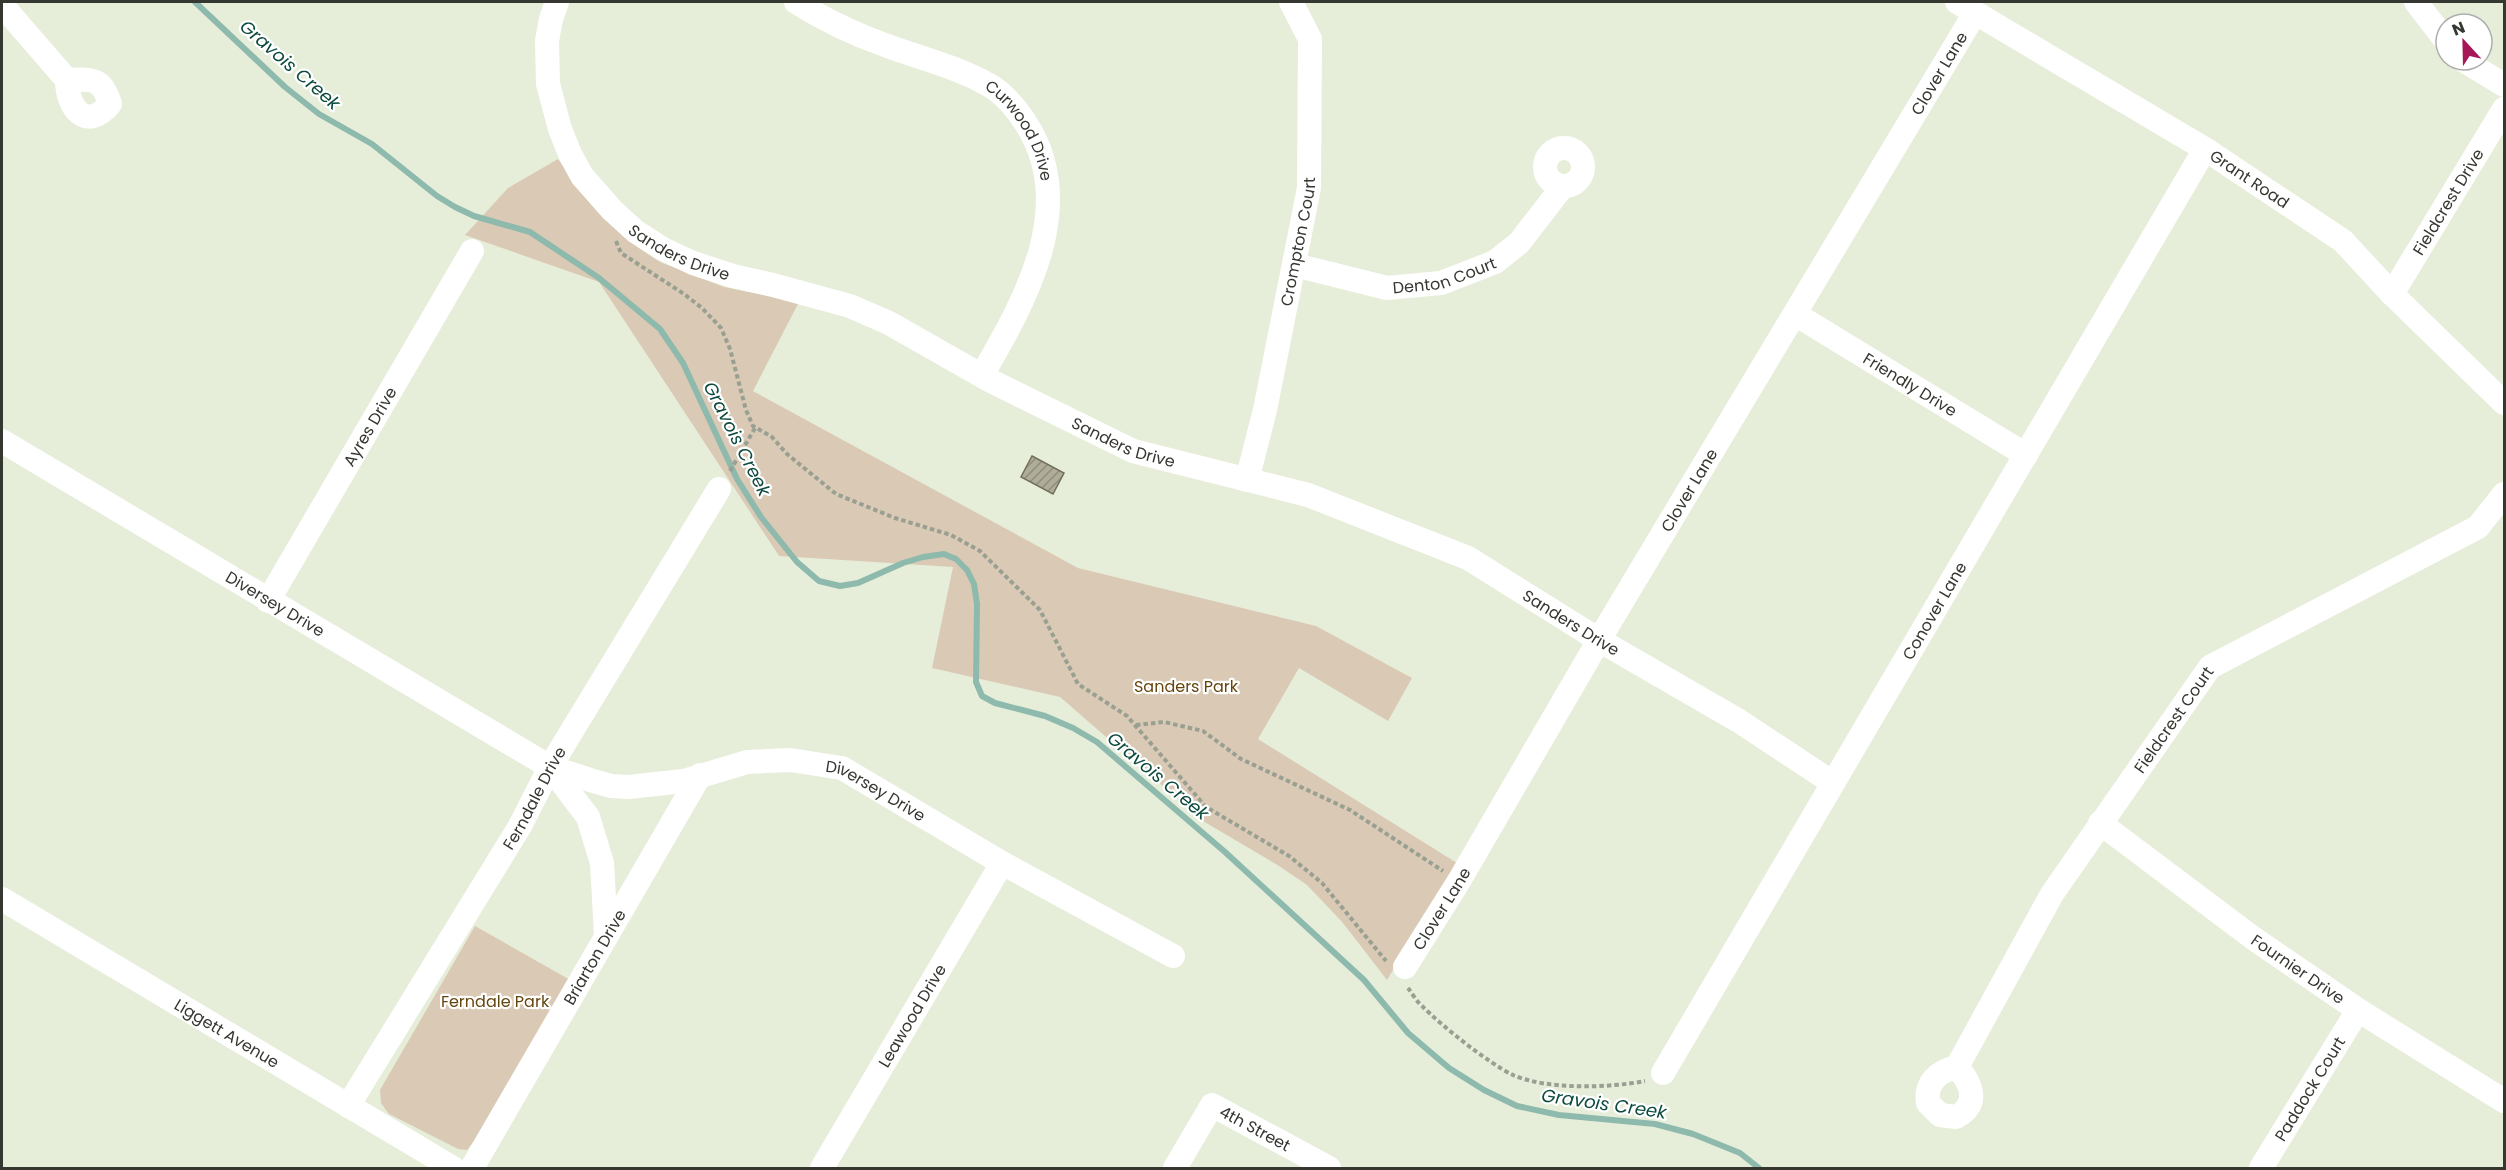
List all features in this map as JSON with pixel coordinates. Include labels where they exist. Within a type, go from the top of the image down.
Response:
[{"type":"street","name":"Sanders Drive","points":[[557,2],[551,18],[547,42],[548,84],[566,146],[582,176],[619,216],[635,231],[663,249],[693,263],[733,276],[850,306],[889,322],[982,375],[1133,451],[1308,495],[1468,558],[1599,640],[1738,722],[1833,783]]},
{"type":"street","name":"Curwood Drive","points":[[796,2],[840,26],[885,46],[965,74],[989,85],[1006,99],[1031,131],[1039,148],[1049,186],[1043,238],[1031,284],[1017,314],[982,375]]},
{"type":"street","name":"Crompton Court","points":[[1247,480],[1265,410],[1310,189],[1310,39],[1291,2]]},
{"type":"street","points":[[2416,2],[2434,25]]},
{"type":"street","points":[[2,5],[67,80]]},
{"type":"street","name":"Grant Road","points":[[1966,7],[2205,149],[2343,241],[2392,294],[2505,403]]},
{"type":"street","name":"Clover Lane","points":[[1400,973],[1459,881],[1599,640],[1795,314],[1966,7]]},
{"type":"street","points":[[2483,72],[2505,85]]},
{"type":"street","name":"Fieldcrest Drive","points":[[2392,294],[2505,109]]},
{"type":"street","name":"Conover Lane","points":[[1663,1073],[2205,149]]},
{"type":"street","name":"Denton Court","points":[[1295,265],[1387,288],[1441,283],[1496,262],[1519,243],[1563,186]]},
{"type":"street","name":"Ayres Drive","points":[[268,601],[472,251]]},
{"type":"street","name":"Friendly Drive","points":[[1795,314],[2026,456]]},
{"type":"street","name":"Diversey Drive","points":[[2,441],[550,767],[590,780],[620,786],[684,781],[747,762],[779,760],[818,762],[842,768],[1002,863],[1173,956]]},
{"type":"street","name":"Ferndale Drive","points":[[348,1106],[520,826],[550,767],[723,482]]},
{"type":"street","name":"Fieldcrest Court","points":[[1957,1066],[2052,894],[2210,667],[2478,527],[2505,494]]},
{"type":"street","name":"Diversey Drive","points":[[550,767],[588,817],[602,863],[606,935]]},
{"type":"street","name":"Briarton Drive","points":[[472,1168],[700,775]]},
{"type":"street","name":"Fournier Drive","points":[[2100,823],[2253,938],[2358,1010],[2505,1101]]},
{"type":"street","name":"Leawood Drive","points":[[822,1168],[1002,863]]},
{"type":"street","name":"Liggett Avenue","points":[[2,899],[453,1168]]},
{"type":"street","name":"Paddock Court","points":[[2261,1168],[2358,1010]]},
{"type":"street","name":"4th Street","points":[[1175,1168],[1212,1105],[1329,1168]]},
{"type":"path","points":[[619,216],[615,239],[618,250],[684,294],[702,308],[721,328],[734,363],[749,422],[755,428],[772,437],[787,454],[836,494],[895,518],[951,535],[980,551],[1040,610],[1078,684],[1120,710],[1136,725],[1162,759],[1206,807],[1289,856],[1322,883],[1400,973],[1420,1005],[1487,1060],[1522,1078],[1561,1084],[1626,1084],[1652,1079],[1663,1073]]},
{"type":"path","points":[[723,482],[755,428]]},
{"type":"path","points":[[1136,725],[1164,722],[1203,731],[1241,759],[1350,810],[1459,881]]},
{"type":"green space","name":"Sanders Park","points":[[558,159],[595,209],[630,242],[660,262],[724,287],[799,302],[753,391],[1078,568],[1316,626],[1412,678],[1388,721],[1299,668],[1258,739],[1457,863],[1387,980],[1343,923],[1307,885],[1203,821],[1060,697],[932,668],[953,567],[779,556],[599,282],[465,235],[508,188]]},
{"type":"green space","name":"Ferndale Park","points":[[475,926],[572,981],[467,1150],[458,1149],[389,1114],[381,1103],[380,1090]]},
{"type":"building","points":[[1032,456],[1064,473],[1053,494],[1021,477]]},
{"type":"waterway","name":"Gravois Creek","points":[[195,2],[285,87],[319,114],[372,144],[437,196],[455,207],[474,216],[530,232],[599,278],[660,329],[683,363],[737,479],[761,517],[797,562],[819,581],[840,586],[858,583],[903,563],[923,557],[944,554],[956,559],[967,570],[974,584],[977,604],[976,682],[982,696],[995,703],[1045,716],[1097,742],[1225,852],[1364,980],[1408,1033],[1449,1068],[1484,1090],[1517,1106],[1559,1115],[1655,1124],[1693,1134],[1740,1153],[1759,1168]]}]
